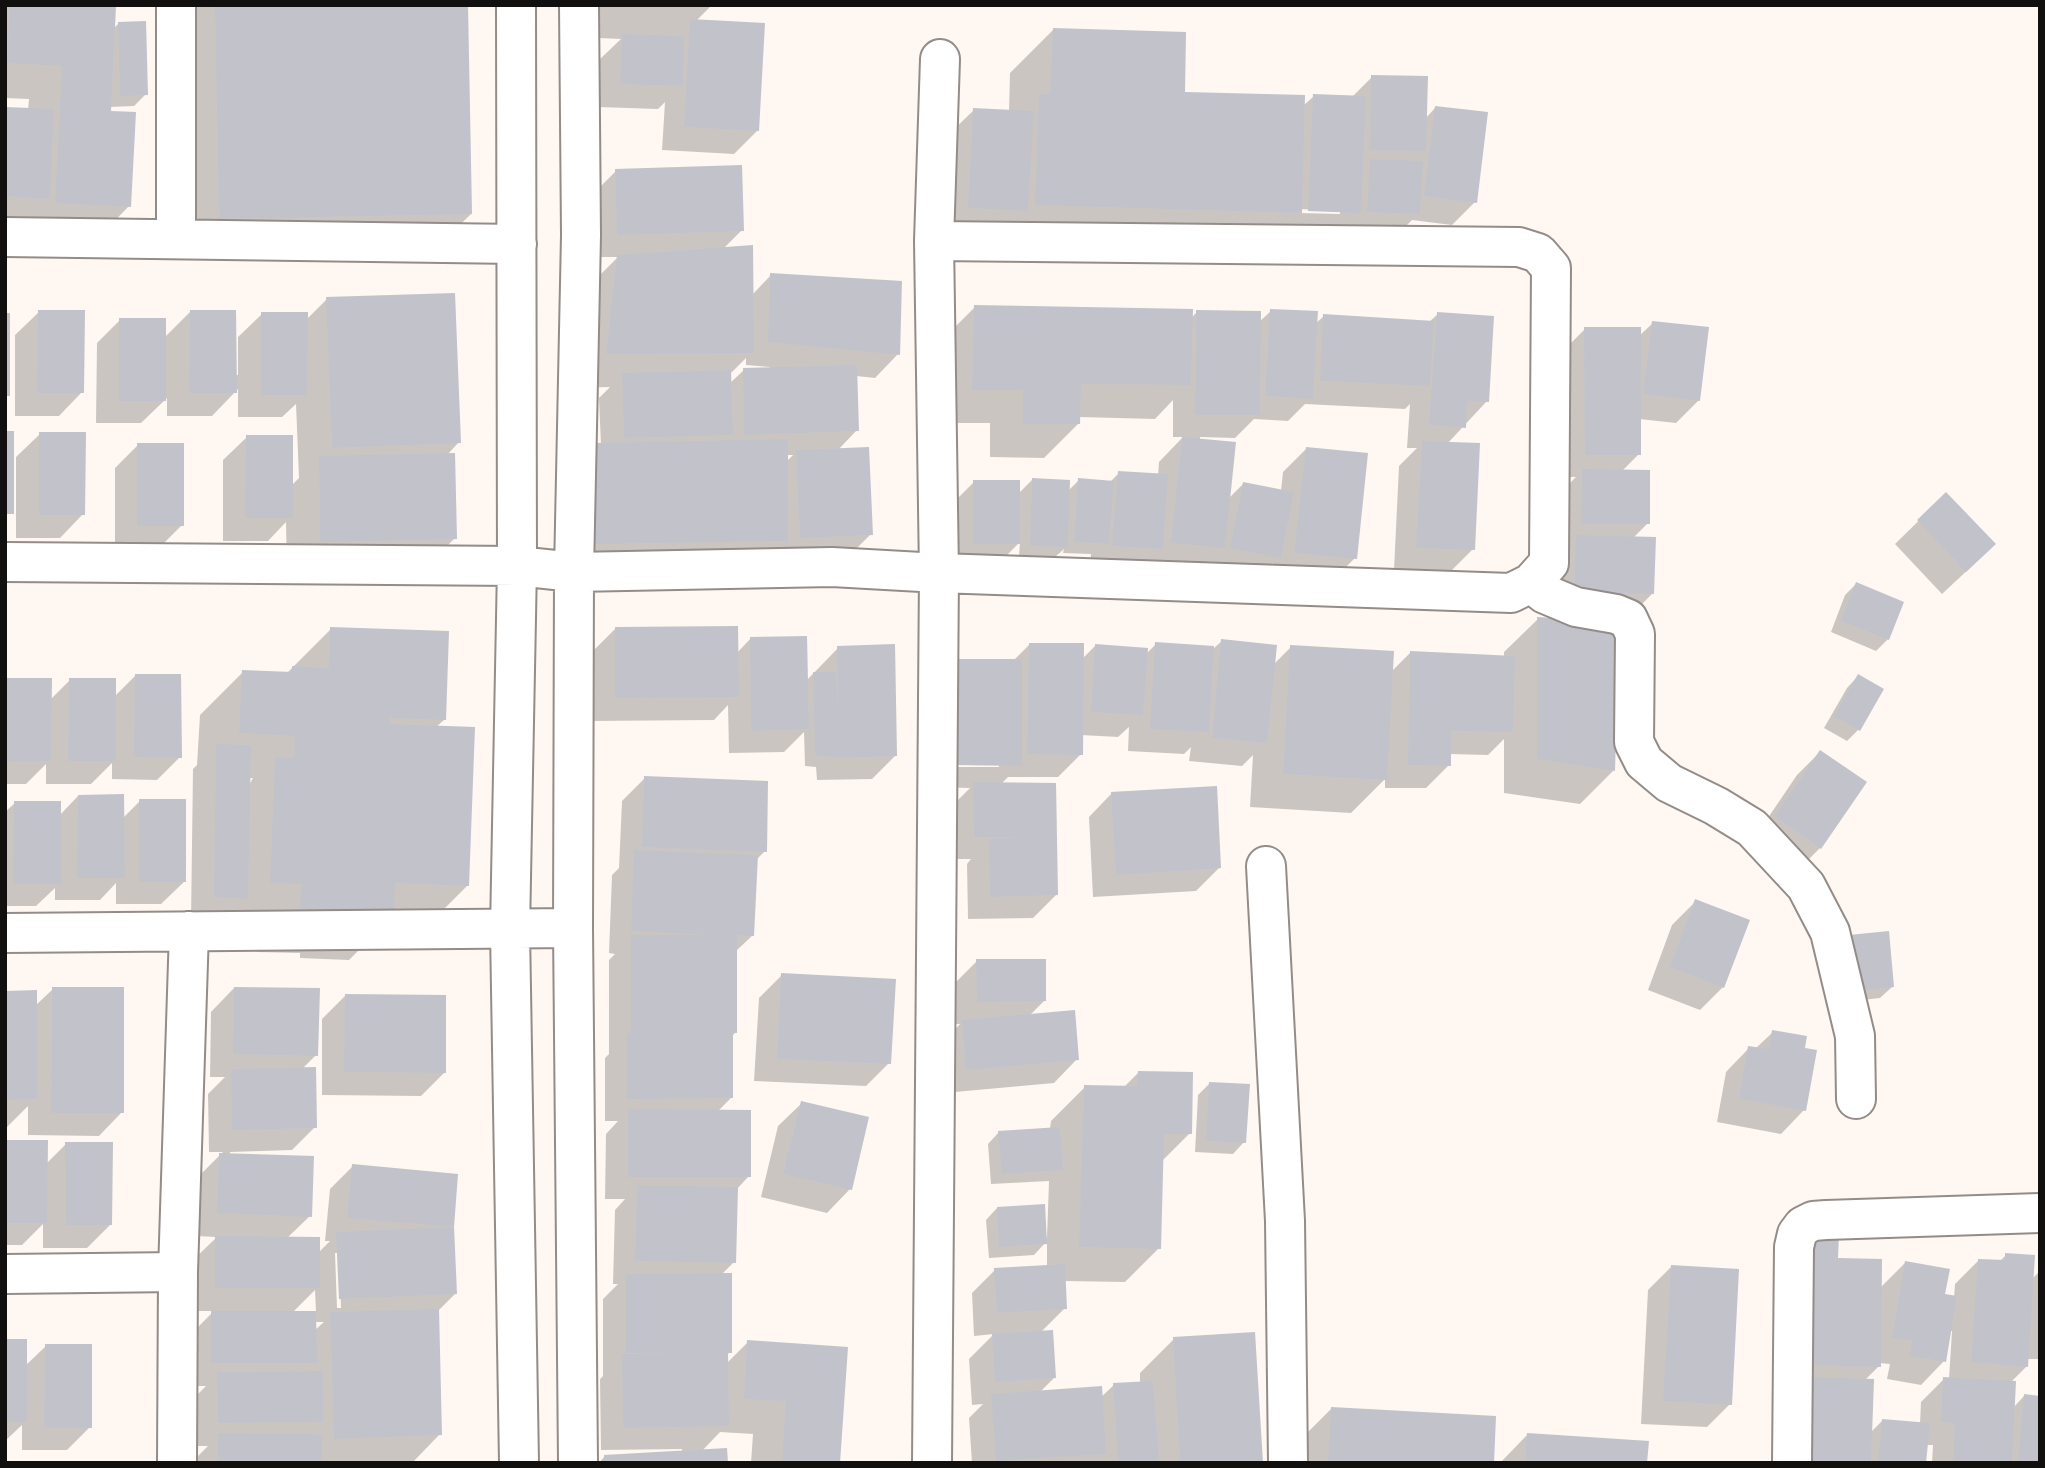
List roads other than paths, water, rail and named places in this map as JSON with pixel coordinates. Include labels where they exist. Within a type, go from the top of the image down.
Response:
[{"type":"street","points":[[176,5],[176,239]]},
{"type":"street","points":[[516,5],[517,566],[510,930],[519,1463]]},
{"type":"street","points":[[578,1463],[573,572],[581,235],[579,5]]},
{"type":"street","points":[[932,1463],[939,573],[934,241],[940,59]]},
{"type":"street","points":[[5,237],[517,244]]},
{"type":"street","points":[[5,562],[517,566],[573,572],[832,567],[1511,593],[1531,583],[1549,564],[1551,268],[1538,253],[1519,247],[934,241]]},
{"type":"street","points":[[1531,583],[1545,594],[1576,607],[1616,614],[1628,619],[1635,634],[1634,742],[1644,762],[1669,783],[1717,806],[1752,828],[1806,886],[1830,932],[1840,971],[1855,1036],[1857,1099]]},
{"type":"street","points":[[1266,866],[1285,1221],[1288,1463]]},
{"type":"street","points":[[5,933],[573,928]]},
{"type":"street","points":[[177,1463],[178,1272],[189,931]]},
{"type":"street","points":[[1792,1463],[1794,1247],[1797,1234],[1803,1226],[1826,1220],[2040,1213]]},
{"type":"street","points":[[5,1274],[178,1272]]}]
